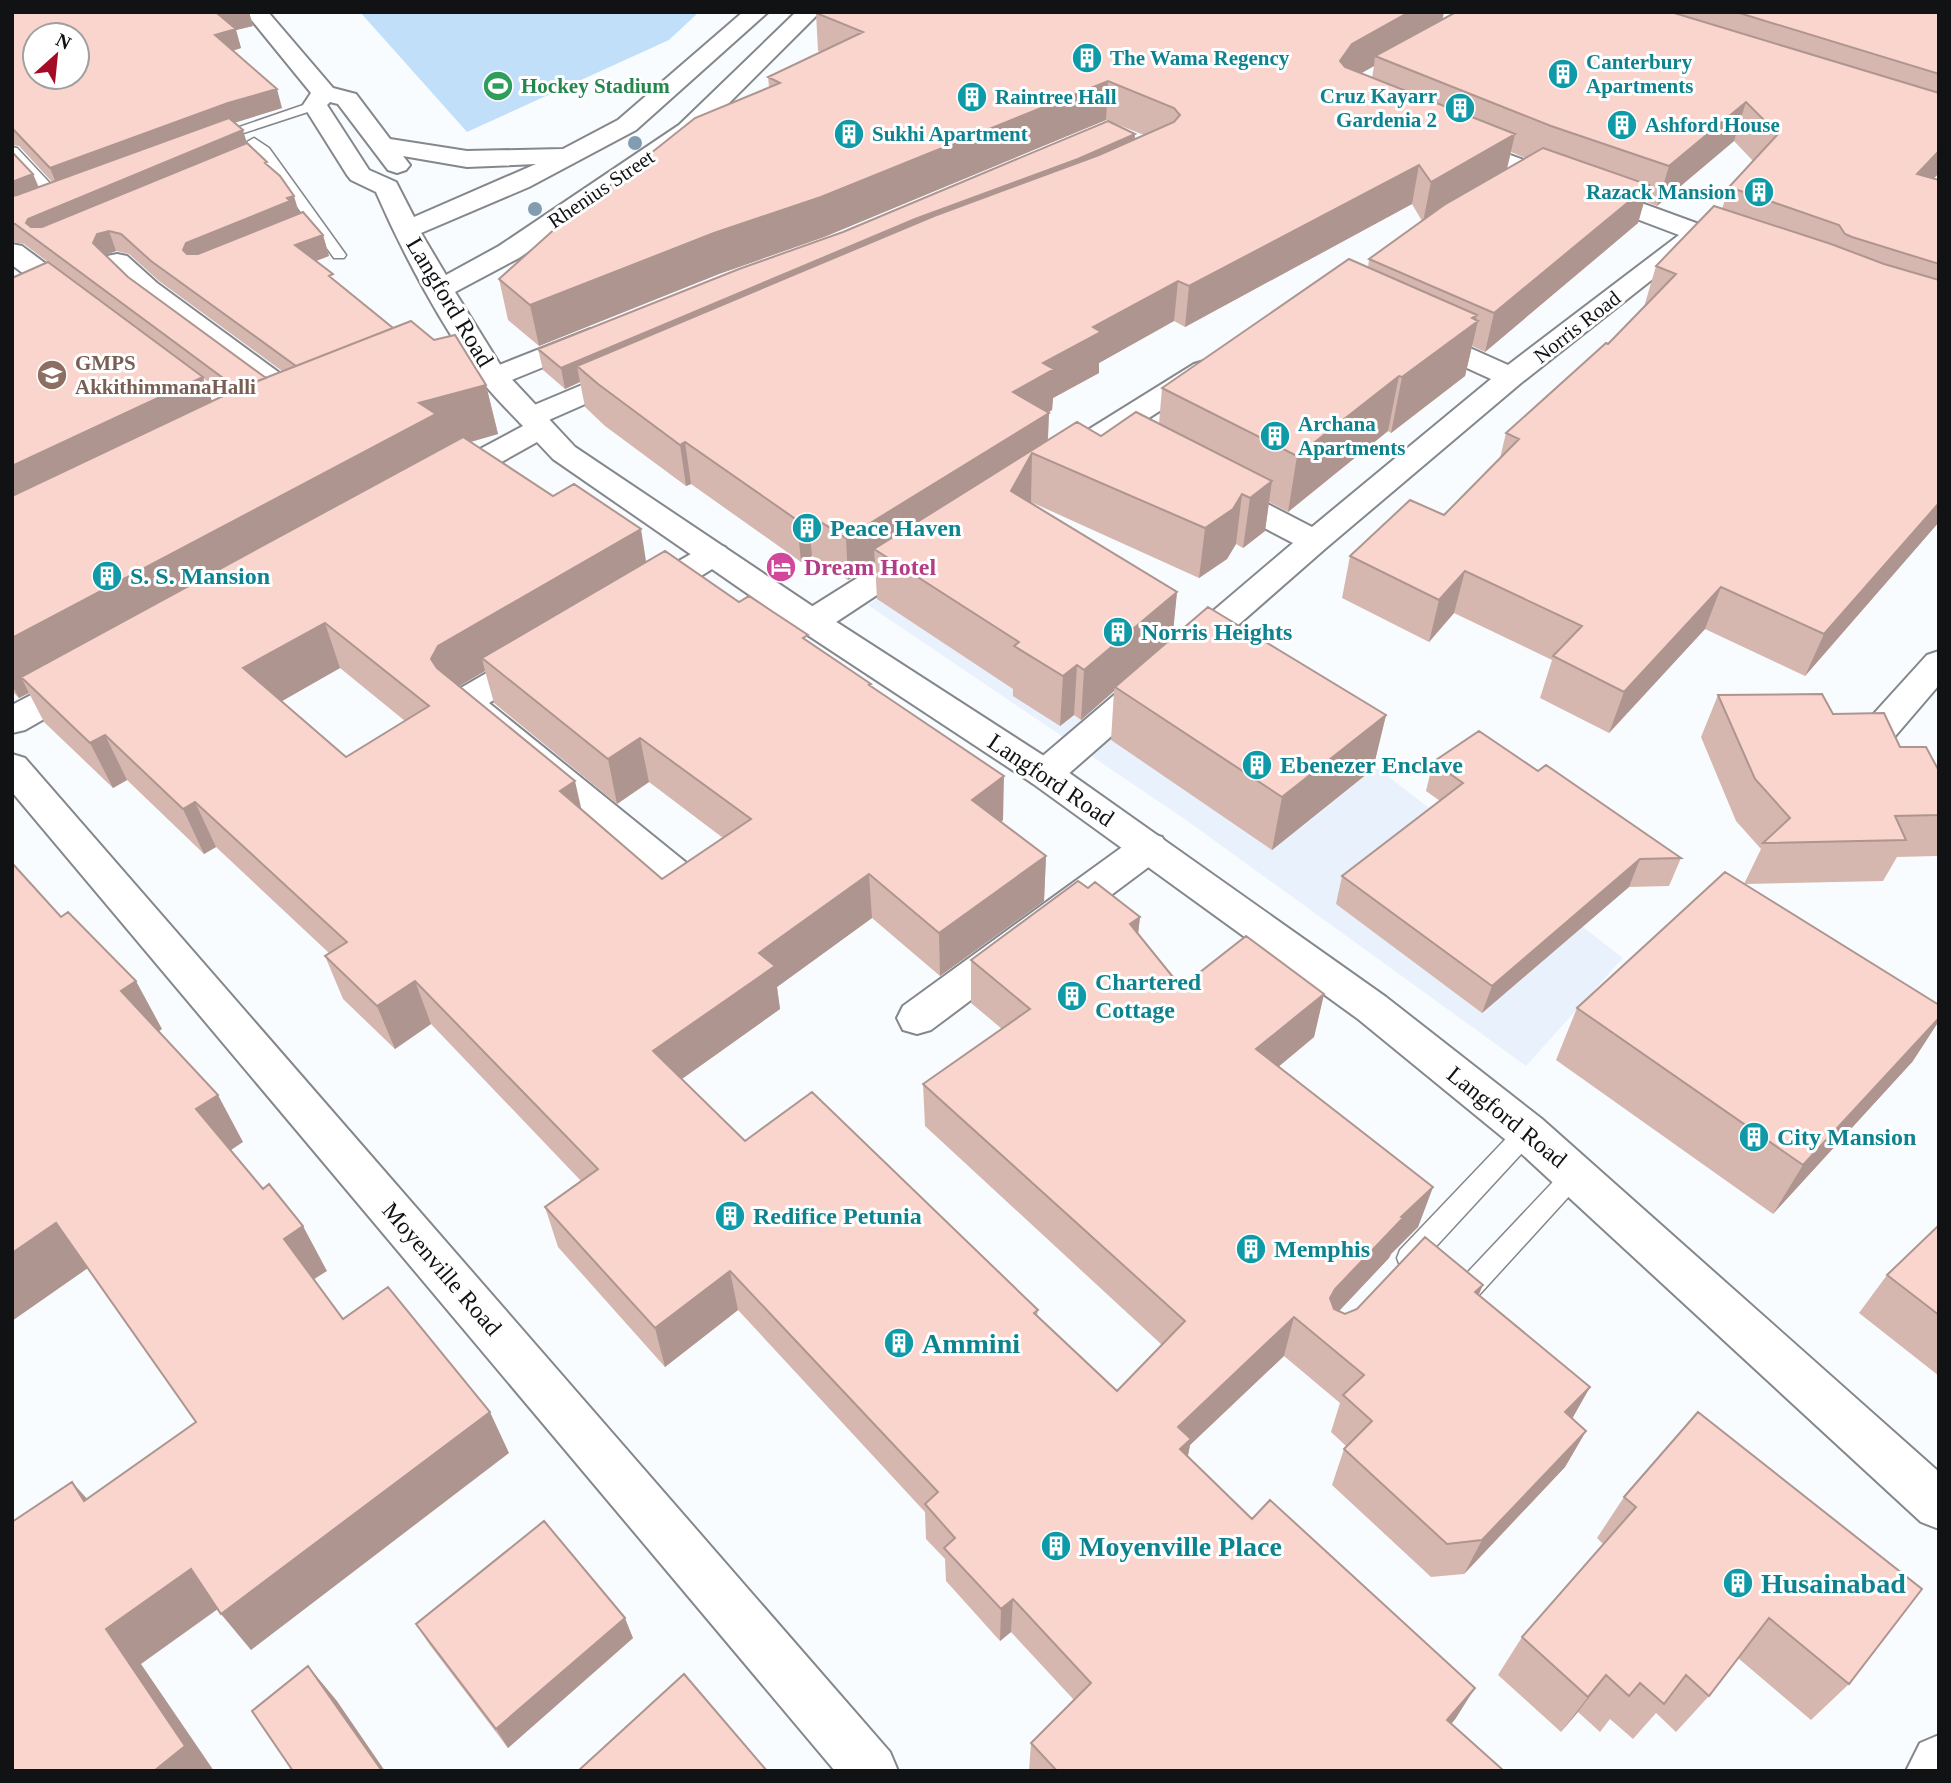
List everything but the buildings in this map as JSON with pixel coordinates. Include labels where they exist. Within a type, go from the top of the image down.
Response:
[{"type":"street","points":[[256,12],[319,99],[360,175],[387,187],[399,167],[383,145],[347,99],[319,99]]},
{"type":"street","name":"Rhenius Street","points":[[406,230],[520,182],[578,154],[627,125],[757,12]]},
{"type":"street","name":"Rhenius Street","points":[[440,289],[509,252],[688,130],[809,12]]},
{"type":"street","name":"Norris Road","points":[[1045,774],[1066,753],[1511,377],[1711,237],[1436,134]]},
{"type":"street","points":[[383,145],[467,159],[578,154],[624,173]]},
{"type":"street","points":[[1497,193],[1532,172]]},
{"type":"street","name":"Langford Road","points":[[387,187],[406,230],[440,289],[456,344],[494,377],[564,453],[812,622],[1045,774],[1372,1008],[1527,1132],[1575,1174],[1939,1505]]},
{"type":"street","points":[[12,253],[92,312]]},
{"type":"street","points":[[117,262],[147,289],[317,400],[270,419]]},
{"type":"street","points":[[494,377],[619,327]]},
{"type":"street","points":[[1399,327],[1511,377]]},
{"type":"street","points":[[1037,477],[1118,439],[1233,352]]},
{"type":"street","points":[[425,492],[536,422],[661,361]]},
{"type":"street","points":[[1192,477],[1315,541]]},
{"type":"street","points":[[812,622],[946,536]]},
{"type":"street","points":[[617,612],[714,554]]},
{"type":"street","points":[[558,646],[464,702],[685,883]]},
{"type":"street","points":[[1872,739],[1939,663]]},
{"type":"street","points":[[12,721],[109,667]]},
{"type":"street","name":"Moyenville Road","points":[[12,767],[871,1771]]},
{"type":"street","points":[[917,1018],[1149,847]]},
{"type":"street","points":[[1933,1771],[1939,1762]]},
{"type":"lane","points":[[203,142],[319,99]]},
{"type":"lane","points":[[240,128],[264,151],[307,224],[340,255]]},
{"type":"lane","points":[[12,151],[56,197]]},
{"type":"lane","points":[[217,171],[264,151]]},
{"type":"lane","points":[[1390,1278],[1527,1132]]},
{"type":"lane","points":[[1460,1298],[1575,1174]]},
{"type":"shaded area","name":"Hockey Stadium","points":[[360,12],[699,12],[669,40],[467,132]]},
{"type":"shaded area","points":[[994,520],[1345,743],[1623,958],[1526,1066],[1186,820],[868,605]]},
{"type":"place","name":"The Wama Regency","points":[[1087,58]]},
{"type":"place","name":"Canterbury Apartments","points":[[1563,74]]},
{"type":"place","name":"Hockey Stadium","points":[[498,86]]},
{"type":"place","name":"Raintree Hall","points":[[972,97]]},
{"type":"place","name":"Cruz Kayarr Gardenia 2","points":[[1460,108]]},
{"type":"place","name":"Ashford House","points":[[1622,125]]},
{"type":"place","name":"Sukhi Apartment","points":[[849,134]]},
{"type":"place","name":"Razack Mansion","points":[[1759,192]]},
{"type":"place","name":"GMPS AkkithimmanaHalli","points":[[52,375]]},
{"type":"place","name":"Archana Apartments","points":[[1275,436]]},
{"type":"place","name":"Peace Haven","points":[[807,528]]},
{"type":"place","name":"Dream Hotel","points":[[781,567]]},
{"type":"place","name":"S. S. Mansion","points":[[107,576]]},
{"type":"place","name":"Norris Heights","points":[[1118,632]]},
{"type":"place","name":"Ebenezer Enclave","points":[[1257,765]]},
{"type":"place","name":"Chartered Cottage","points":[[1072,996]]},
{"type":"place","name":"City Mansion","points":[[1754,1137]]},
{"type":"place","name":"Redifice Petunia","points":[[730,1216]]},
{"type":"place","name":"Memphis","points":[[1251,1249]]},
{"type":"place","name":"Ammini","points":[[899,1343]]},
{"type":"place","name":"Moyenville Place","points":[[1056,1546]]},
{"type":"place","name":"Husainabad","points":[[1738,1583]]}]
